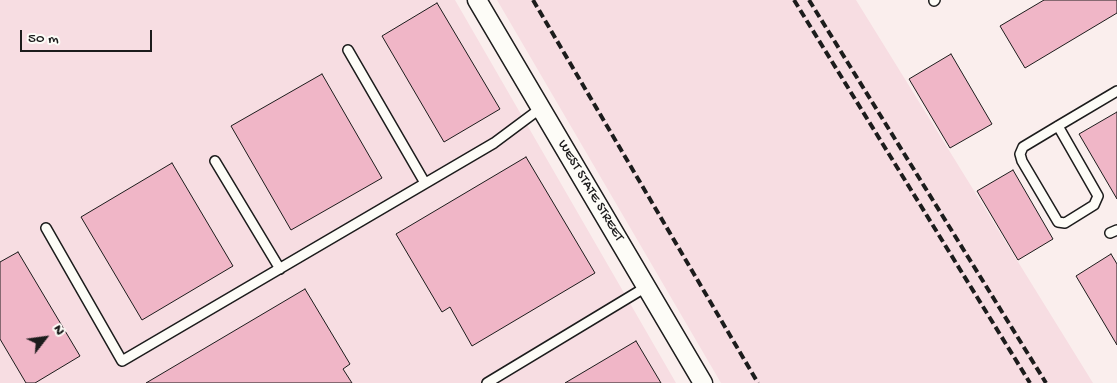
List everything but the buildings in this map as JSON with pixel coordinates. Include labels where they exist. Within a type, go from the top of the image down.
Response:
[{"type":"street","name":"WEST STATE STREET","points":[[477,0],[703,383]]},
{"type":"lane","points":[[348,50],[426,183]]},
{"type":"lane","points":[[1058,126],[1098,196],[1094,205],[1064,223],[1058,222],[1022,161],[1020,154],[1023,147],[1058,126],[1117,92]]},
{"type":"lane","points":[[46,228],[122,361],[494,143],[541,108]]},
{"type":"lane","points":[[215,160],[280,269]]},
{"type":"lane","points":[[487,383],[646,287]]},
{"type":"shaded area","points":[[0,0],[455,0],[676,383],[0,383]]},
{"type":"shaded area","points":[[497,0],[856,0],[1093,383],[721,383]]},
{"type":"railway","points":[[533,0],[758,383]]},
{"type":"railway","points":[[794,0],[1030,383]]},
{"type":"railway","points":[[809,0],[1046,383]]}]
